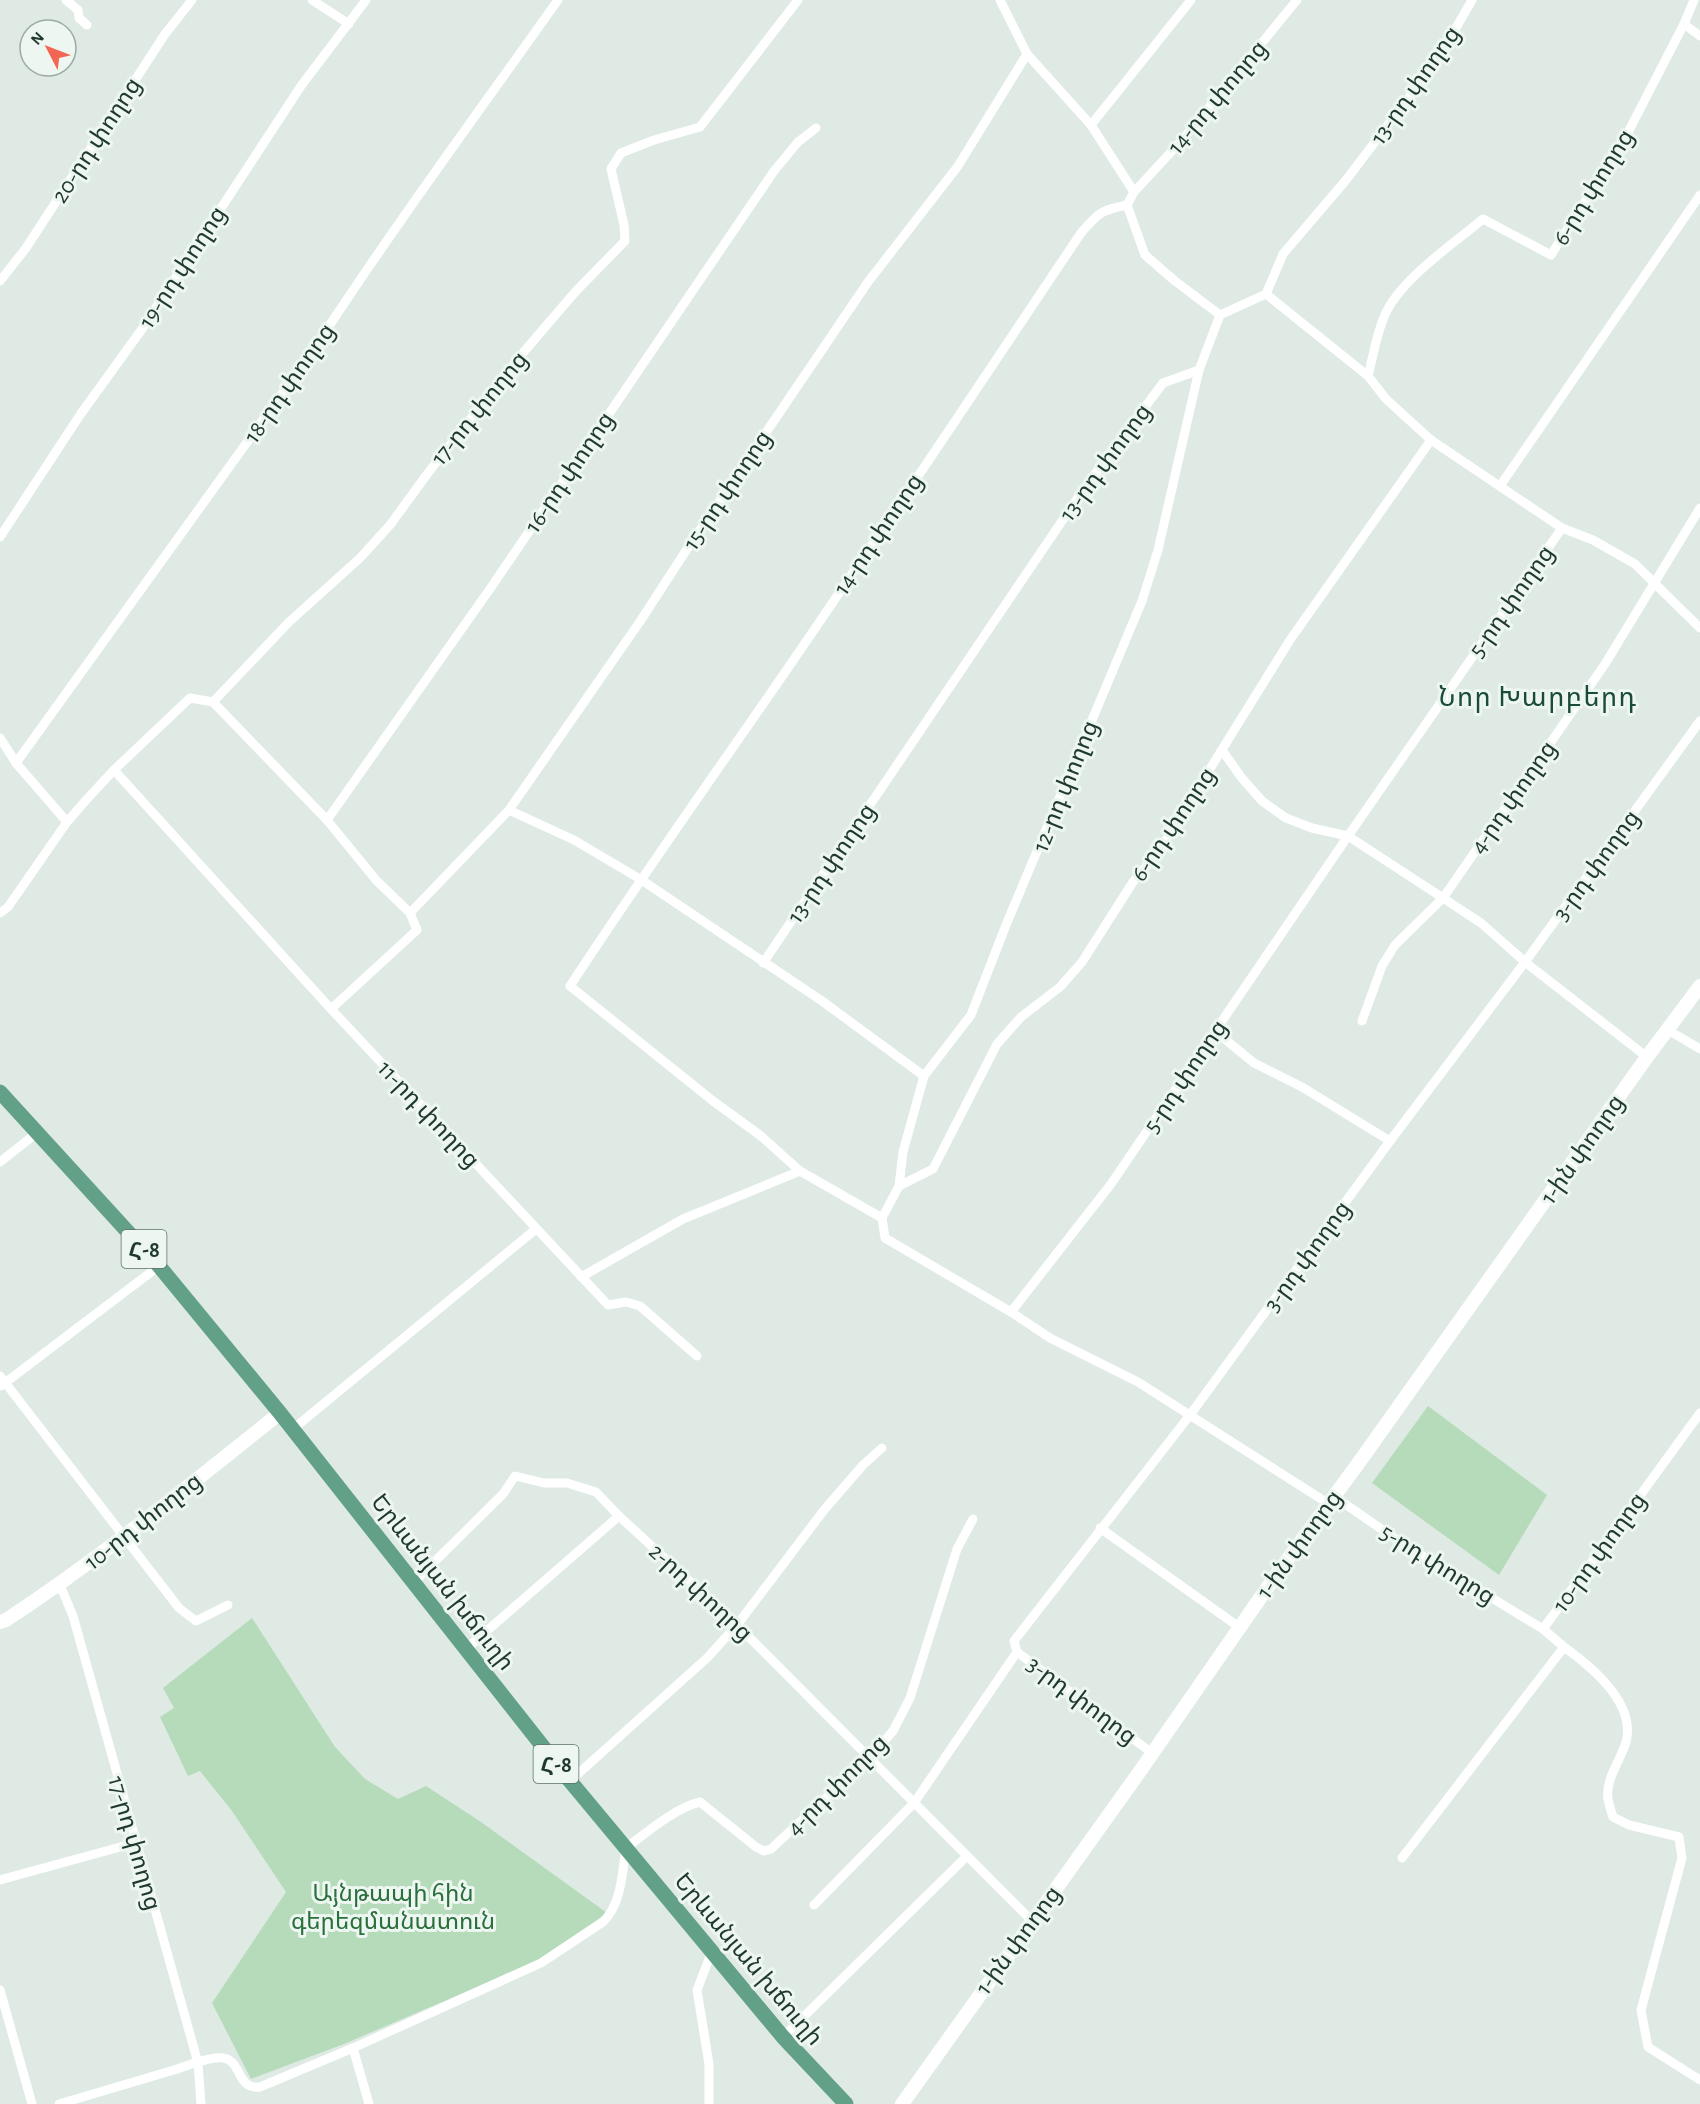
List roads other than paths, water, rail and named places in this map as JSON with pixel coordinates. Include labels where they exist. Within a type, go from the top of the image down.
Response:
[{"type":"main road","name":"1-ին փողոց","points":[[902,2104],[1239,1627],[1700,986]]},
{"type":"main road","name":"Երևանյան խճուղի","points":[[0,1092],[159,1266],[280,1413],[570,1781],[783,2037],[846,2104]]},
{"type":"main road","name":"10-րդ փողոց","points":[[0,1622],[60,1585],[280,1413]]},
{"type":"street","points":[[66,0],[78,10],[79,18],[87,25]]},
{"type":"street","name":"20-րդ փողոց","points":[[0,281],[26,248],[165,34],[192,0]]},
{"type":"street","points":[[312,0],[349,24]]},
{"type":"street","name":"19-րդ փողոց","points":[[0,537],[80,415],[142,329],[301,86],[366,0]]},
{"type":"street","name":"18-րդ փողոց","points":[[16,763],[312,352],[416,198],[558,0]]},
{"type":"street","name":"17-րդ փողոց","points":[[213,702],[289,622],[360,558],[390,525],[516,361],[576,291],[625,241],[624,225],[611,169],[621,153],[654,140],[700,127],[798,0]]},
{"type":"street","points":[[1000,0],[1027,54],[1091,125],[1134,192]]},
{"type":"street","points":[[1091,125],[1191,0]]},
{"type":"street","name":"14-րդ փողոց","points":[[800,1171],[761,1136],[713,1101],[570,986],[640,879],[768,696],[1081,233],[1096,216],[1107,209],[1127,205],[1134,192],[1183,139],[1297,0]]},
{"type":"street","name":"13-րդ փողոց","points":[[1266,294],[1283,254],[1346,180],[1438,59],[1472,0]]},
{"type":"street","name":"6-րդ փողոց","points":[[1368,376],[1384,316],[1394,298],[1434,259],[1483,219],[1551,255],[1623,142],[1694,0]]},
{"type":"street","points":[[1684,24],[1700,36]]},
{"type":"street","name":"15-րդ փողոց","points":[[410,913],[509,810],[641,620],[868,282],[958,166],[1027,54]]},
{"type":"street","name":"16-րդ փողոց","points":[[327,820],[499,576],[774,171],[798,142],[816,129]]},
{"type":"street","points":[[1500,486],[1700,195]]},
{"type":"street","points":[[1127,205],[1145,255],[1175,282],[1220,315]]},
{"type":"street","points":[[1199,370],[1220,315],[1266,294],[1368,376],[1386,399],[1431,440],[1562,528],[1593,540],[1635,564],[1700,628]]},
{"type":"street","name":"13-րդ փողոց","points":[[763,963],[1083,490],[1162,383],[1199,370]]},
{"type":"street","name":"12-րդ փողոց","points":[[899,1186],[903,1152],[924,1076],[971,1015],[1006,925],[1142,601],[1158,550],[1199,370]]},
{"type":"street","name":"6-րդ փողոց","points":[[899,1186],[933,1169],[997,1044],[1010,1027],[1060,987],[1082,962],[1133,882],[1159,851],[1290,640],[1431,440]]},
{"type":"street","name":"4-րդ փողոց","points":[[1362,1021],[1382,966],[1395,945],[1443,898],[1605,664],[1700,508]]},
{"type":"street","name":"5-րդ փողոց","points":[[1544,1629],[1138,1382],[1050,1338],[1011,1312],[1111,1184],[1348,836],[1562,528]]},
{"type":"street","points":[[0,914],[8,907],[67,822],[114,770],[190,698],[213,702],[327,820],[376,880],[410,913],[417,930],[331,1009]]},
{"type":"street","name":"3-րդ փողոց","points":[[1152,1753],[1017,1652],[1014,1641],[1190,1415],[1700,721]]},
{"type":"street","points":[[0,738],[16,763],[67,822]]},
{"type":"street","points":[[1222,750],[1262,801],[1286,818],[1312,828],[1348,836],[1481,923],[1525,962],[1647,1058]]},
{"type":"street","name":"11-րդ փողոց","points":[[114,770],[331,1009],[608,1305],[626,1302],[640,1306],[697,1356]]},
{"type":"street","points":[[509,810],[574,840],[640,879],[822,1001],[924,1076]]},
{"type":"street","points":[[1668,1030],[1700,1049]]},
{"type":"street","points":[[1215,1031],[1254,1063],[1302,1087],[1390,1141]]},
{"type":"street","points":[[0,1162],[38,1132]]},
{"type":"street","points":[[581,1277],[683,1219],[800,1171],[882,1218]]},
{"type":"street","points":[[899,1186],[882,1218],[885,1238],[1011,1312]]},
{"type":"street","points":[[292,1429],[536,1228]]},
{"type":"street","points":[[159,1266],[2,1382],[125,1536],[178,1608],[196,1621],[228,1605]]},
{"type":"street","name":"10-րդ փողոց","points":[[1402,1858],[1564,1647],[1544,1629],[1700,1413]]},
{"type":"street","points":[[570,1781],[707,1658],[737,1625],[824,1510],[863,1465],[882,1448]]},
{"type":"street","name":"2-րդ փողոց","points":[[414,1582],[503,1494],[515,1476],[544,1483],[567,1483],[596,1492],[737,1625],[1032,1921]]},
{"type":"street","points":[[466,1649],[619,1516]]},
{"type":"street","name":"4-րդ փողոց","points":[[626,1848],[692,1804],[700,1802],[756,1847],[764,1851],[771,1849],[870,1757],[893,1731],[909,1698],[957,1550],[973,1519]]},
{"type":"street","points":[[1100,1528],[1239,1627]]},
{"type":"street","name":"17-րդ փողոց","points":[[60,1585],[73,1616],[198,2063],[201,2104]]},
{"type":"street","points":[[1564,1647],[1580,1658],[1602,1681],[1621,1702],[1628,1717],[1626,1741],[1611,1778],[1607,1797],[1612,1817],[1629,1825],[1679,1837],[1682,1858],[1641,2010],[1648,2047],[1700,2080]]},
{"type":"street","points":[[814,1905],[914,1803],[1017,1652]]},
{"type":"street","points":[[0,1881],[135,1843]]},
{"type":"street","points":[[59,2104],[198,2063],[223,2058],[231,2061],[247,2086],[260,2087],[353,2048],[541,1963],[603,1922],[611,1914],[616,1901],[626,1848]]},
{"type":"street","points":[[783,2037],[967,1856]]},
{"type":"street","points":[[709,2104],[709,2064],[697,1990],[712,1951]]},
{"type":"street","points":[[0,1990],[32,2104]]},
{"type":"street","points":[[353,2048],[369,2104]]},
{"type":"district","name":"Նոր Խարբերդ","points":[[1538,697]]},
{"type":"park label","name":"Այնթապի հին գերեզմանատուն","points":[[393,1907]]}]
